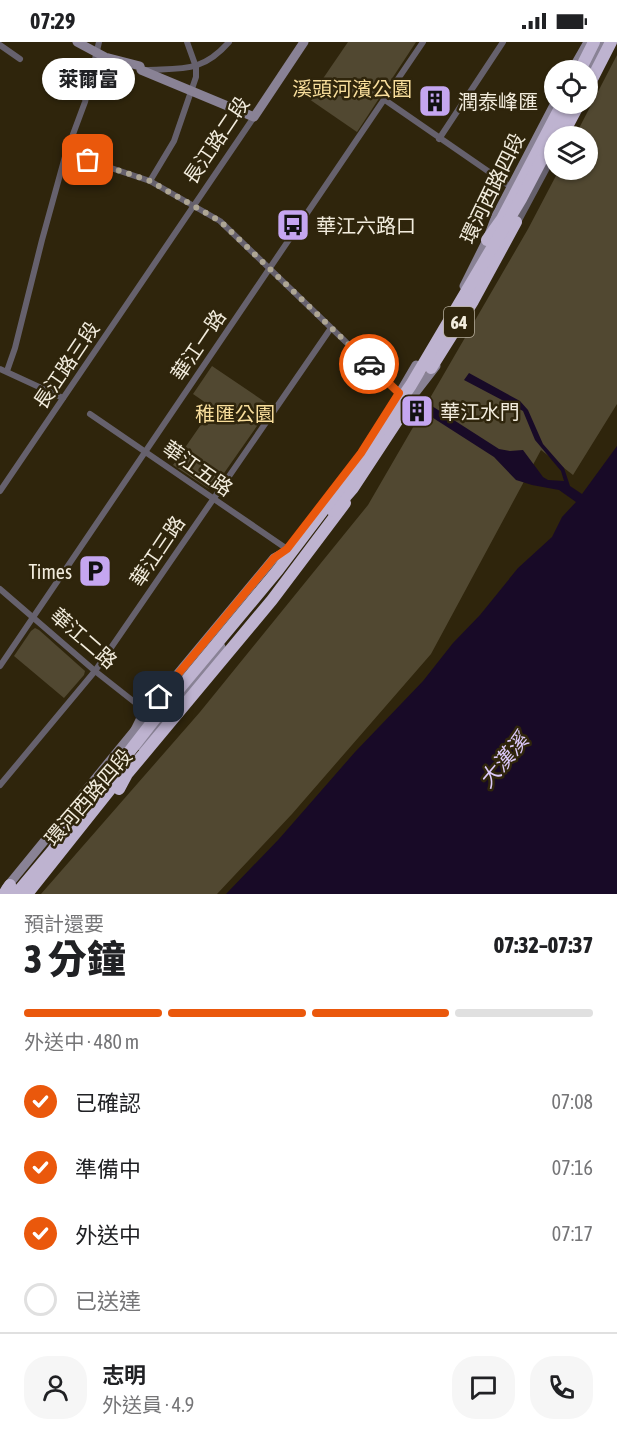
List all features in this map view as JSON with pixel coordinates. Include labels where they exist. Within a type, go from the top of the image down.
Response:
[{"type":"highway","points":[[585,60],[594,42]]},
{"type":"highway","points":[[594,60],[604,42]]},
{"type":"highway","points":[[598,70],[613,42]]},
{"type":"highway","points":[[491,245],[512,192],[556,114]]},
{"type":"highway","name":"64","points":[[11,891],[33,874],[165,706],[278,570],[362,457],[411,386],[521,199],[566,114]]},
{"type":"highway","name":"64","points":[[11,891],[74,838],[155,731],[352,488],[472,301],[544,171]]},
{"type":"highway","points":[[119,789],[127,774],[312,550],[345,505],[352,488]]},
{"type":"highway","points":[[33,874],[147,717],[286,550]]},
{"type":"main road","points":[[77,42],[99,47],[105,57],[140,66],[141,70],[254,117]]},
{"type":"main road","name":"長江路二段","points":[[254,117],[304,42]]},
{"type":"main road","points":[[578,60],[588,42]]},
{"type":"main road","name":"環河西路四段","points":[[512,192],[550,114]]},
{"type":"main road","name":"環河西路四段","points":[[135,730],[146,721],[166,697],[176,692],[276,571],[286,550],[361,453],[491,245],[565,114]]},
{"type":"main road","name":"環河西路四段","points":[[11,891],[71,836],[295,555],[442,358],[483,288],[491,245]]},
{"type":"main road","name":"環河西路四段","points":[[11,891],[18,872],[135,730],[147,712],[274,558],[286,550]]},
{"type":"main road","name":"環河西路四段","points":[[11,891],[37,883],[119,789]]},
{"type":"street","points":[[150,181],[174,141],[193,91],[196,67],[188,42]]},
{"type":"street","points":[[141,70],[196,67],[213,57],[229,42]]},
{"type":"street","name":"華江一路","points":[[0,666],[423,42]]},
{"type":"street","points":[[439,139],[503,42]]},
{"type":"street","points":[[0,45],[20,59]]},
{"type":"street","points":[[63,398],[3,370],[15,348],[66,153],[85,102],[99,47]]},
{"type":"street","points":[[385,100],[512,192]]},
{"type":"street","name":"長江路二段","points":[[159,257],[254,117]]},
{"type":"street","points":[[66,153],[150,181],[220,221],[399,393],[410,400]]},
{"type":"street","name":"環河西路四段","points":[[483,288],[544,172]]},
{"type":"street","name":"長江路三段","points":[[0,491],[159,257]]},
{"type":"street","name":"華江三路","points":[[0,785],[95,671],[332,328]]},
{"type":"street","name":"環河西路四段","points":[[119,789],[306,563],[357,492],[398,425],[410,400]]},
{"type":"street","name":"華江五路","points":[[90,414],[286,550]]},
{"type":"street","name":"華江二路","points":[[0,589],[95,671],[147,712]]},
{"type":"green space","name":"溪頭河濱公園","points":[[348,42],[416,42],[357,132],[309,99]]},
{"type":"green space","points":[[617,55],[617,404],[573,475],[541,450],[431,654],[292,814],[217,894],[41,894],[200,712],[368,505],[528,229],[554,180],[598,180],[598,126],[580,126],[586,114],[598,114],[598,92]]},
{"type":"green space","name":"稚匯公園","points":[[212,366],[271,406],[215,486],[209,489],[173,465],[209,413],[206,410],[209,405],[193,394]]},
{"type":"green space","points":[[35,628],[85,671],[64,698],[14,656]]},
{"type":"water","name":"大漢溪","points":[[469,373],[520,401],[528,410],[543,444],[564,468],[570,486],[582,494],[617,446],[617,894],[226,894],[423,681],[518,568],[552,537],[562,517],[576,502],[559,490],[516,480],[494,457],[416,407],[421,399],[499,449],[523,450],[543,477],[548,480],[564,481],[561,471],[535,440],[523,411],[464,380]]},
{"type":"way so far","points":[[88,160],[150,181],[220,221],[369,364]]},
{"type":"place","name":"潤泰峰匯","points":[[435,101]]},
{"type":"place","name":"萊爾富","points":[[88,160]]},
{"type":"place","name":"華江六路口","points":[[293,225]]},
{"type":"place","name":"華江水門","points":[[417,411]]},
{"type":"place","name":"Times","points":[[95,571]]},
{"type":"route","points":[[159,697],[274,558],[285,552],[361,453],[399,393],[369,364]]}]
